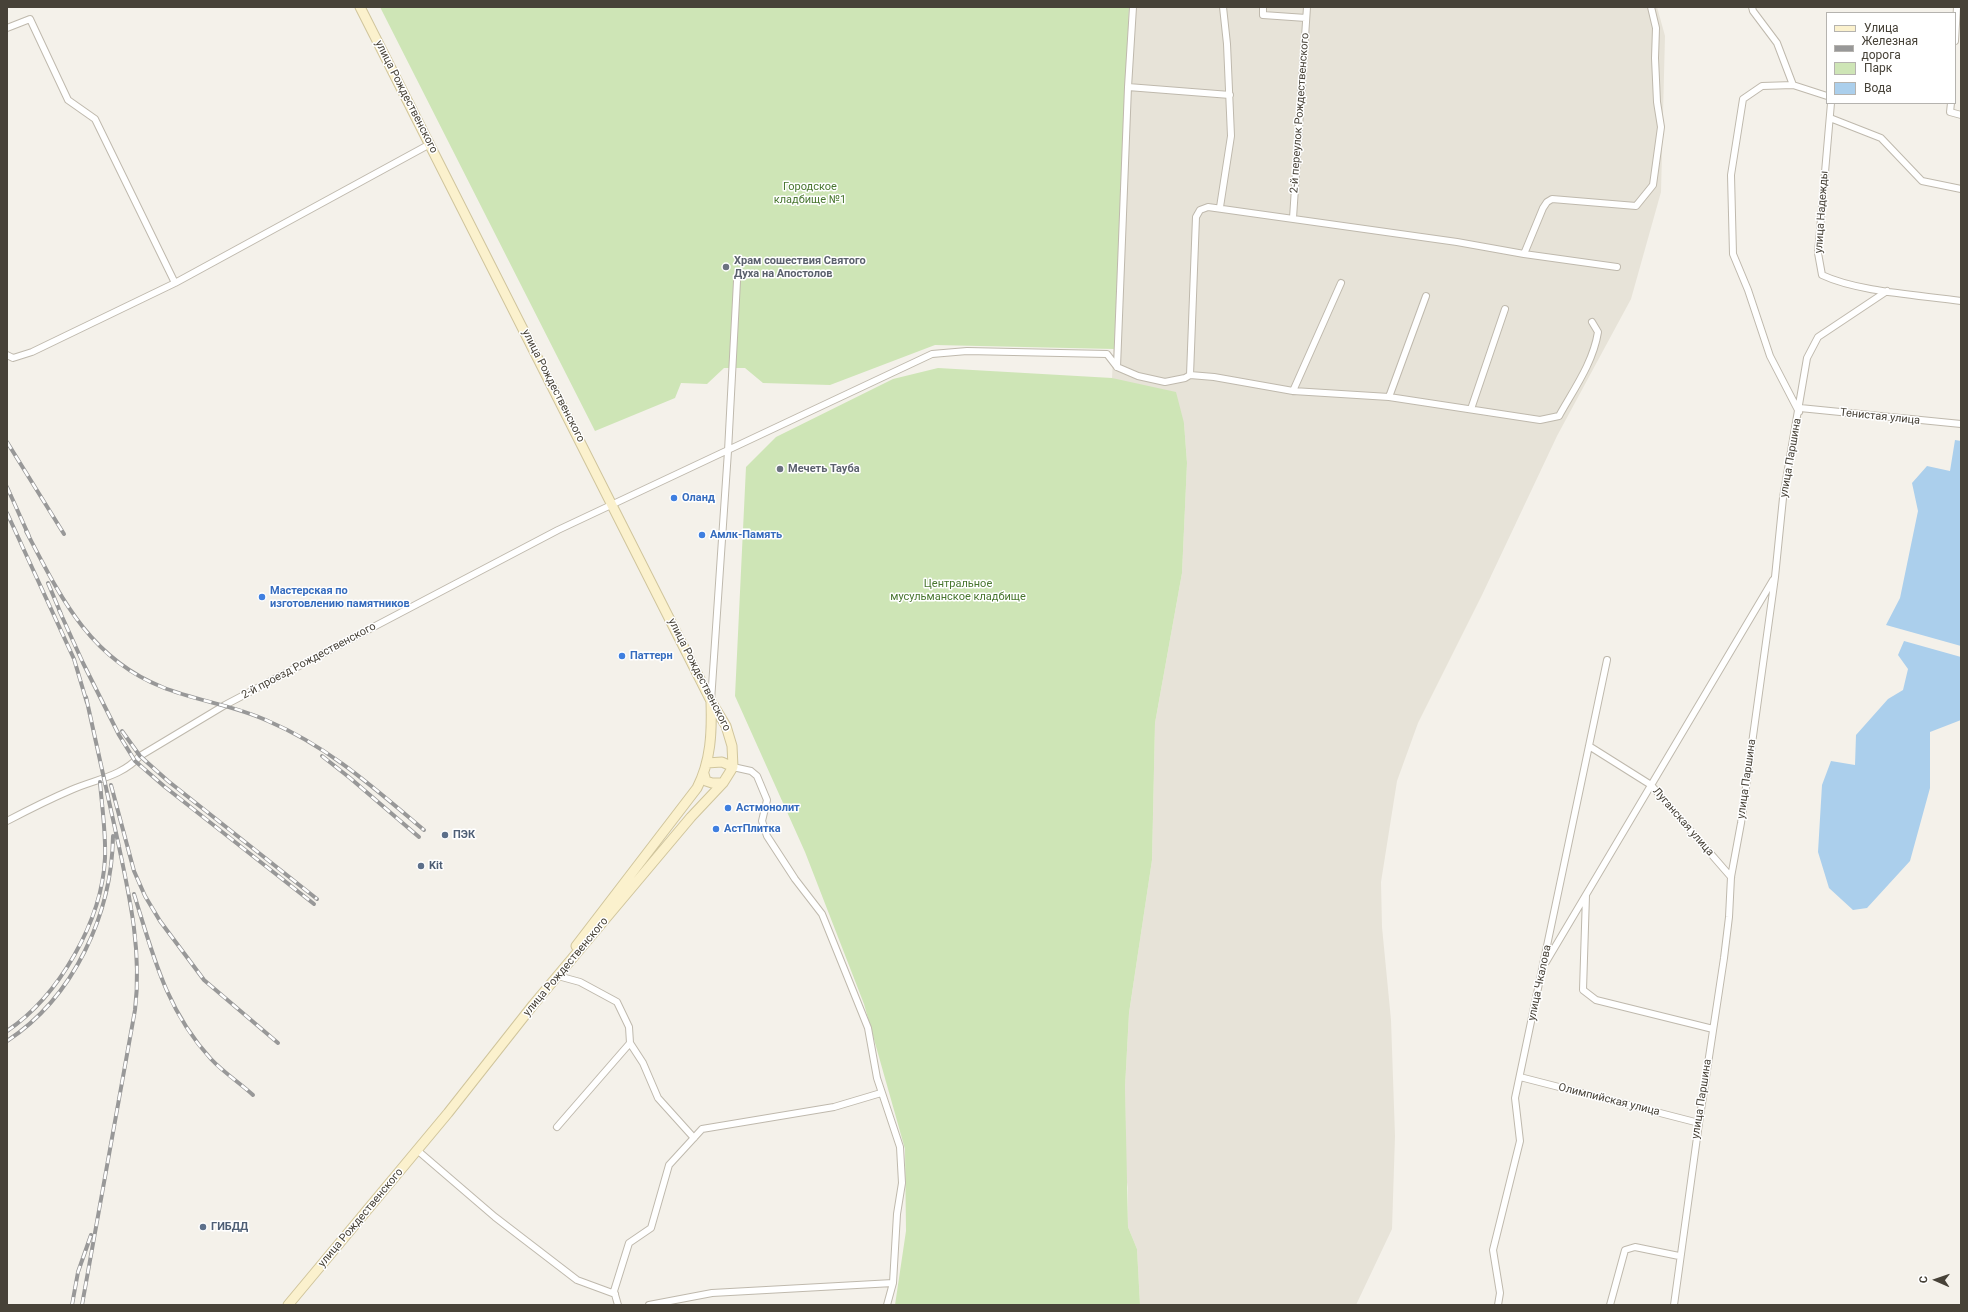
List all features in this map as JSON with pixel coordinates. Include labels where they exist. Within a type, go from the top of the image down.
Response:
[{"type":"main road","name":"улица Рождественского","points":[[288,1305],[417,1150],[532,1005],[691,817],[723,783],[733,766],[732,746],[726,726],[711,701],[360,7]]},
{"type":"main road","points":[[532,1005],[698,788],[707,763],[712,726],[711,701]]},
{"type":"main road","points":[[707,763],[722,762],[733,766]]},
{"type":"main road","points":[[704,774],[706,781],[712,783],[723,783]]},
{"type":"street","points":[[1133,7],[1128,87],[1117,367],[1138,376],[1164,382],[1185,378],[1190,375],[1214,377],[1293,391],[1388,397],[1540,420],[1559,416],[1589,363],[1596,346],[1598,332],[1592,322]]},
{"type":"street","points":[[1220,207],[1230,136],[1230,95],[1223,7]]},
{"type":"street","points":[[1263,7],[1263,15],[1306,18]]},
{"type":"street","name":"2-й переулок Рождественского","points":[[1292,218],[1307,7]]},
{"type":"street","points":[[1524,254],[1543,208],[1547,202],[1552,199],[1636,206],[1653,185],[1660,128],[1655,66],[1656,28],[1651,7]]},
{"type":"street","points":[[1752,7],[1753,11],[1777,43],[1793,85]]},
{"type":"street","points":[[1956,24],[1957,7]]},
{"type":"street","points":[[7,28],[30,19],[68,100],[95,119],[175,283]]},
{"type":"street","points":[[1799,410],[1770,356],[1748,290],[1733,254],[1731,175],[1744,99],[1762,86],[1793,85],[1826,96]]},
{"type":"street","points":[[1128,87],[1230,95]]},
{"type":"street","name":"улица Надежды","points":[[1831,104],[1818,253],[1822,275],[1834,280],[1887,291],[1961,301]]},
{"type":"street","points":[[1951,104],[1950,112],[1961,115]]},
{"type":"street","points":[[1830,118],[1881,138],[1922,181],[1961,188]]},
{"type":"street","points":[[7,355],[13,358],[32,352],[175,283],[430,144]]},
{"type":"street","points":[[1190,375],[1196,217],[1200,210],[1208,207],[1220,207],[1617,267]]},
{"type":"street","points":[[711,701],[728,451],[737,281]]},
{"type":"street","points":[[1293,391],[1341,283]]},
{"type":"street","name":"улица Паршина","points":[[1674,1305],[1698,1123],[1729,918],[1731,877],[1741,823],[1775,576],[1783,498],[1807,358],[1818,337],[1887,291]]},
{"type":"street","points":[[1388,397],[1426,296]]},
{"type":"street","points":[[1471,409],[1505,310]]},
{"type":"street","name":"2-й проезд Рождественского","points":[[7,821],[72,789],[109,777],[135,761],[140,756],[225,705],[558,530],[932,354],[968,351],[1107,354],[1117,367]]},
{"type":"street","name":"Тенистая улица","points":[[1799,410],[1961,424]]},
{"type":"street","points":[[1543,967],[1775,576]]},
{"type":"street","name":"улица Чкалова","points":[[1498,1305],[1500,1293],[1493,1250],[1520,1141],[1516,1098],[1607,660]]},
{"type":"street","name":"Луганская улица","points":[[1589,746],[1651,785],[1731,877]]},
{"type":"street","points":[[733,766],[751,771],[758,776],[766,800],[762,821],[767,836],[795,879],[822,914],[868,1028],[881,1093],[900,1147],[902,1183],[897,1214],[893,1283],[887,1305]]},
{"type":"street","points":[[1586,894],[1583,990],[1596,1000],[1713,1029]]},
{"type":"street","points":[[558,976],[580,982],[617,1002],[629,1027],[630,1043],[643,1063],[658,1098],[694,1138]]},
{"type":"street","points":[[557,1127],[630,1043]]},
{"type":"street","name":"Олимпийская улица","points":[[1520,1077],[1698,1123]]},
{"type":"street","points":[[618,1305],[614,1291],[629,1243],[651,1228],[669,1166],[702,1129],[834,1107],[881,1093]]},
{"type":"street","points":[[417,1150],[495,1218],[577,1280],[615,1294]]},
{"type":"street","points":[[1610,1305],[1625,1250],[1635,1247],[1680,1256]]},
{"type":"street","points":[[649,1305],[712,1293],[893,1283]]},
{"type":"shaded area","points":[[1129,7],[1657,7],[1665,36],[1661,192],[1631,299],[1557,436],[1482,595],[1418,723],[1397,781],[1381,882],[1382,927],[1391,1020],[1395,1136],[1392,1229],[1356,1305],[1140,1305],[1137,1249],[1128,1227],[1128,1188],[1126,1177],[1125,1087],[1129,1013],[1152,860],[1155,723],[1182,573],[1187,463],[1184,423],[1112,378]]},
{"type":"green space","name":"Городское кладбище №1","points":[[380,7],[1129,7],[1114,349],[935,345],[830,385],[763,383],[745,368],[724,368],[707,384],[681,383],[675,398],[595,431]]},
{"type":"green space","name":"Центральное мусульманское кладбище","points":[[938,368],[1112,378],[1176,392],[1184,423],[1187,463],[1182,573],[1155,723],[1152,860],[1129,1013],[1125,1087],[1128,1227],[1137,1249],[1140,1305],[895,1305],[906,1231],[905,1149],[864,1004],[805,852],[735,696],[746,467],[776,437],[893,379]]},
{"type":"water","points":[[1955,440],[1961,441],[1961,646],[1886,625],[1900,598],[1918,511],[1912,483],[1927,466],[1950,471]]},
{"type":"water","points":[[1904,641],[1961,657],[1961,720],[1930,732],[1930,788],[1910,861],[1867,908],[1853,910],[1829,888],[1818,852],[1822,785],[1831,761],[1855,765],[1856,735],[1888,699],[1903,690],[1908,669],[1898,655]]},
{"type":"railway","points":[[7,442],[64,534]]},
{"type":"railway","points":[[7,487],[29,536]]},
{"type":"railway","points":[[7,513],[74,659],[87,703]]},
{"type":"railway","points":[[26,531],[51,579],[79,622],[96,642],[115,660],[137,675],[162,687],[242,711],[290,731],[331,756],[369,784],[424,830]]},
{"type":"railway","points":[[48,583],[61,614]]},
{"type":"railway","points":[[59,610],[83,663],[119,735],[135,761],[165,787],[314,904]]},
{"type":"railway","points":[[82,1305],[135,1010],[137,988],[134,925],[127,884],[86,697]]},
{"type":"railway","points":[[122,731],[140,756],[168,781],[317,899]]},
{"type":"railway","points":[[322,756],[419,837]]},
{"type":"railway","points":[[7,1031],[26,1016],[44,998],[60,977],[74,955],[96,907],[102,882],[105,858],[100,782]]},
{"type":"railway","points":[[111,785],[134,871],[145,896],[160,921],[204,980],[278,1043]]},
{"type":"railway","points":[[7,1041],[31,1023],[52,1001],[70,977],[85,951],[97,924],[105,895],[111,865],[113,836]]},
{"type":"railway","points":[[134,894],[163,981],[183,1021],[211,1059],[253,1095]]},
{"type":"railway","points":[[72,1305],[78,1272],[91,1235]]},
{"type":"place","name":"Храм сошествия Святого Духа на Апостолов","points":[[726,267]]},
{"type":"place","name":"Мечеть Тауба","points":[[780,469]]},
{"type":"place","name":"Оланд","points":[[674,498]]},
{"type":"place","name":"Амлк-Память","points":[[702,535]]},
{"type":"place","name":"Мастерская по изготовлению памятников","points":[[262,597]]},
{"type":"place","name":"Паттерн","points":[[622,656]]},
{"type":"place","name":"Астмонолит","points":[[728,808]]},
{"type":"place","name":"АстПлитка","points":[[716,829]]},
{"type":"place","name":"ПЭК","points":[[445,835]]},
{"type":"place","name":"Kit","points":[[421,866]]},
{"type":"place","name":"ГИБДД","points":[[203,1227]]}]
